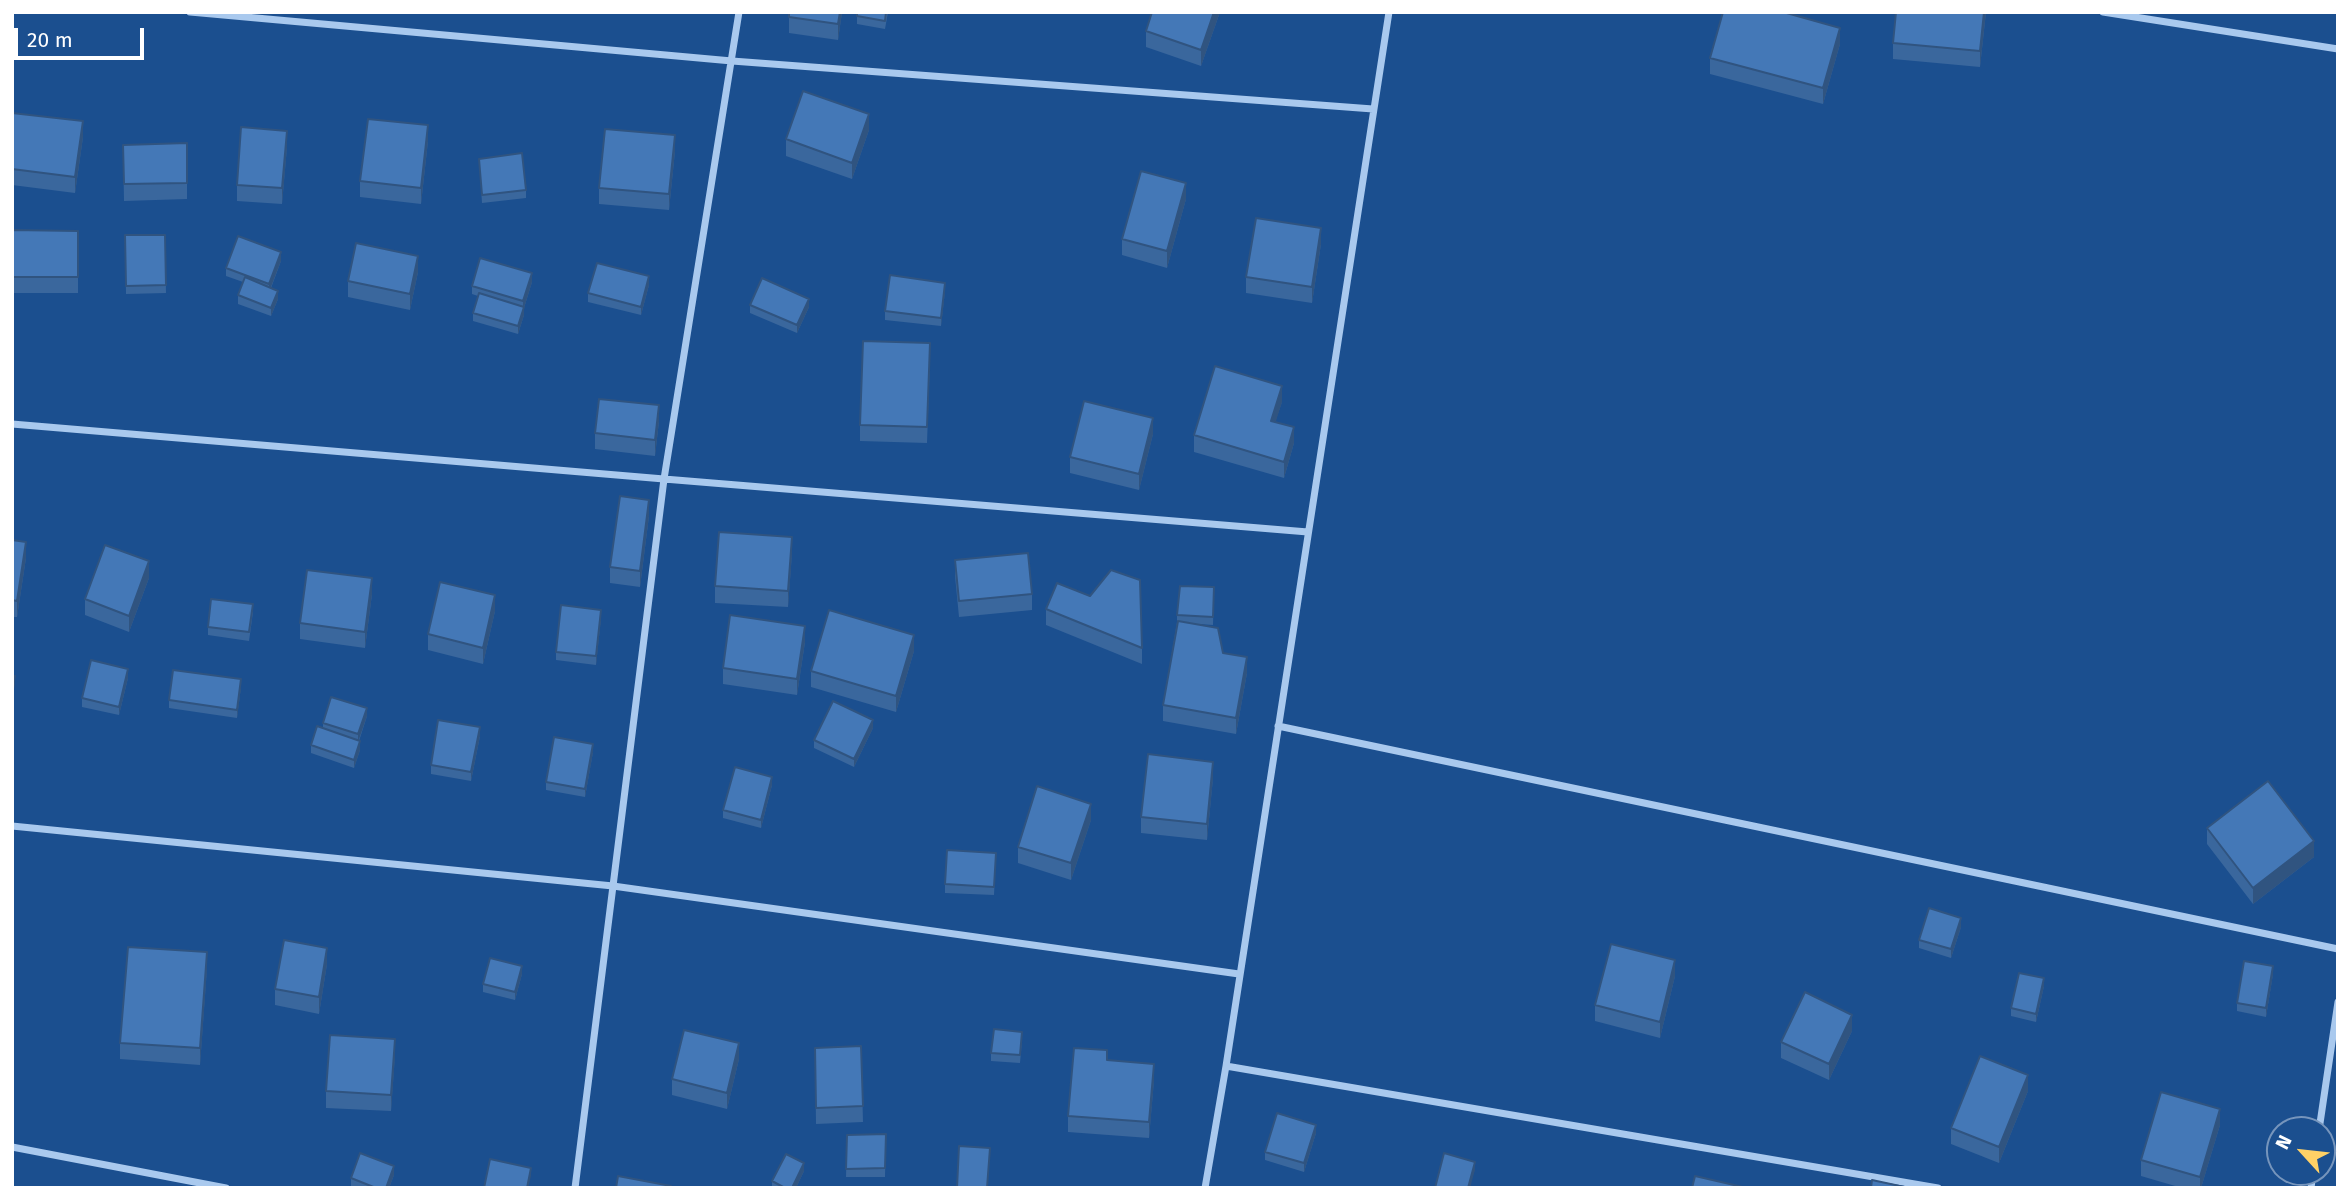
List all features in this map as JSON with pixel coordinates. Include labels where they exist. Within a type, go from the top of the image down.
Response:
[{"type":"street","points":[[190,12],[732,61],[1373,109]]},
{"type":"street","points":[[575,1188],[664,479],[739,12]]},
{"type":"street","points":[[1205,1188],[1389,12]]},
{"type":"street","points":[[2103,12],[2338,49]]},
{"type":"street","points":[[12,424],[1308,532]]},
{"type":"street","points":[[1278,726],[2338,949]]},
{"type":"street","points":[[12,826],[613,886],[1240,974]]},
{"type":"street","points":[[2321,1116],[2338,1002]]},
{"type":"street","points":[[1226,1066],[1938,1188]]},
{"type":"street","points":[[12,1147],[226,1188]]},
{"type":"building","points":[[789,12],[840,12],[838,24],[789,17]]},
{"type":"building","points":[[857,12],[886,12],[885,21],[857,16]]},
{"type":"building","points":[[1152,12],[1214,12],[1201,50],[1146,31]]},
{"type":"building","points":[[1723,12],[1783,12],[1840,28],[1823,88],[1710,58]]},
{"type":"building","points":[[1896,12],[1984,12],[1980,51],[1893,43]]},
{"type":"building","points":[[803,91],[869,114],[852,163],[786,139]]},
{"type":"building","points":[[12,113],[83,121],[75,177],[12,169]]},
{"type":"building","points":[[368,119],[428,125],[421,188],[360,181]]},
{"type":"building","points":[[241,127],[287,131],[282,188],[237,185]]},
{"type":"building","points":[[605,129],[675,135],[669,194],[599,188]]},
{"type":"building","points":[[187,143],[187,183],[124,184],[123,145]]},
{"type":"building","points":[[522,153],[526,190],[482,195],[479,159]]},
{"type":"building","points":[[1141,171],[1186,183],[1167,251],[1122,239]]},
{"type":"building","points":[[1256,218],[1321,228],[1312,287],[1246,277]]},
{"type":"building","points":[[12,230],[78,231],[78,277],[12,277]]},
{"type":"building","points":[[125,235],[165,235],[166,285],[126,286]]},
{"type":"building","points":[[238,236],[281,252],[269,284],[226,268]]},
{"type":"building","points":[[356,243],[418,256],[410,294],[348,281]]},
{"type":"building","points":[[480,258],[532,273],[523,301],[472,286]]},
{"type":"building","points":[[597,263],[649,276],[641,307],[588,293]]},
{"type":"building","points":[[890,275],[945,283],[941,318],[885,311]]},
{"type":"building","points":[[245,277],[278,291],[271,308],[238,295]]},
{"type":"building","points":[[762,278],[809,299],[797,325],[750,305]]},
{"type":"building","points":[[479,293],[524,307],[518,326],[473,313]]},
{"type":"building","points":[[863,341],[930,343],[927,427],[860,425]]},
{"type":"building","points":[[1215,366],[1282,386],[1271,421],[1294,427],[1284,462],[1194,435]]},
{"type":"building","points":[[599,399],[659,405],[655,440],[595,433]]},
{"type":"building","points":[[1084,401],[1153,418],[1139,474],[1070,457]]},
{"type":"building","points":[[620,496],[649,500],[640,571],[610,567]]},
{"type":"building","points":[[719,532],[792,537],[788,591],[715,586]]},
{"type":"building","points":[[12,540],[26,542],[17,601],[12,600]]},
{"type":"building","points":[[105,545],[149,561],[129,616],[85,599]]},
{"type":"building","points":[[1028,553],[1032,594],[959,601],[955,560]]},
{"type":"building","points":[[307,570],[372,578],[365,632],[300,623]]},
{"type":"building","points":[[1111,570],[1140,580],[1142,648],[1046,609],[1057,583],[1090,596]]},
{"type":"building","points":[[440,582],[495,595],[483,648],[428,634]]},
{"type":"building","points":[[1180,586],[1214,587],[1213,617],[1177,615]]},
{"type":"building","points":[[211,599],[253,604],[249,632],[208,627]]},
{"type":"building","points":[[561,605],[601,610],[596,656],[556,652]]},
{"type":"building","points":[[829,610],[914,635],[896,696],[811,671]]},
{"type":"building","points":[[730,615],[805,626],[797,679],[723,668]]},
{"type":"building","points":[[1178,621],[1218,628],[1223,653],[1247,657],[1236,718],[1163,705]]},
{"type":"building","points":[[91,660],[128,669],[119,707],[82,698]]},
{"type":"building","points":[[173,670],[241,679],[237,710],[169,700]]},
{"type":"building","points":[[331,697],[367,708],[358,734],[323,723]]},
{"type":"building","points":[[833,701],[873,720],[854,759],[814,740]]},
{"type":"building","points":[[438,720],[480,727],[471,772],[431,765]]},
{"type":"building","points":[[317,726],[360,741],[354,760],[311,745]]},
{"type":"building","points":[[554,737],[593,744],[585,789],[546,782]]},
{"type":"building","points":[[1148,754],[1213,762],[1207,824],[1141,817]]},
{"type":"building","points":[[735,767],[772,777],[761,820],[723,810]]},
{"type":"building","points":[[2268,781],[2314,841],[2253,888],[2207,828]]},
{"type":"building","points":[[1037,786],[1091,804],[1071,863],[1018,847]]},
{"type":"building","points":[[947,850],[996,853],[994,887],[945,884]]},
{"type":"building","points":[[1929,908],[1961,918],[1951,949],[1919,940]]},
{"type":"building","points":[[284,940],[327,948],[319,997],[275,989]]},
{"type":"building","points":[[1611,944],[1675,960],[1660,1022],[1595,1005]]},
{"type":"building","points":[[128,947],[207,952],[200,1048],[120,1043]]},
{"type":"building","points":[[490,958],[522,966],[515,992],[483,984]]},
{"type":"building","points":[[2244,961],[2273,966],[2266,1008],[2237,1003]]},
{"type":"building","points":[[2019,973],[2044,978],[2036,1014],[2011,1008]]},
{"type":"building","points":[[1805,992],[1852,1015],[1829,1064],[1781,1042]]},
{"type":"building","points":[[994,1029],[1022,1032],[1020,1055],[991,1053]]},
{"type":"building","points":[[684,1030],[739,1043],[727,1093],[672,1079]]},
{"type":"building","points":[[330,1035],[395,1039],[391,1095],[326,1091]]},
{"type":"building","points":[[861,1046],[863,1106],[816,1108],[815,1048]]},
{"type":"building","points":[[1074,1048],[1107,1050],[1107,1060],[1154,1064],[1149,1122],[1068,1116]]},
{"type":"building","points":[[1980,1056],[2028,1075],[1999,1147],[1951,1128]]},
{"type":"building","points":[[2161,1092],[2220,1109],[2200,1177],[2141,1160]]},
{"type":"building","points":[[1277,1113],[1316,1125],[1304,1163],[1265,1152]]},
{"type":"building","points":[[886,1134],[885,1168],[846,1169],[847,1135]]},
{"type":"building","points":[[959,1146],[990,1148],[987,1188],[957,1188]]},
{"type":"building","points":[[360,1153],[394,1166],[386,1188],[376,1188],[351,1178]]},
{"type":"building","points":[[1444,1153],[1475,1162],[1468,1188],[1435,1188]]},
{"type":"building","points":[[786,1154],[804,1163],[792,1188],[785,1188],[772,1181]]},
{"type":"building","points":[[490,1159],[531,1168],[527,1188],[484,1188]]},
{"type":"building","points":[[618,1176],[671,1186],[671,1188],[616,1188]]},
{"type":"building","points":[[1695,1176],[1747,1188],[1692,1188]]},
{"type":"building","points":[[1872,1180],[1909,1188],[1871,1188]]}]
